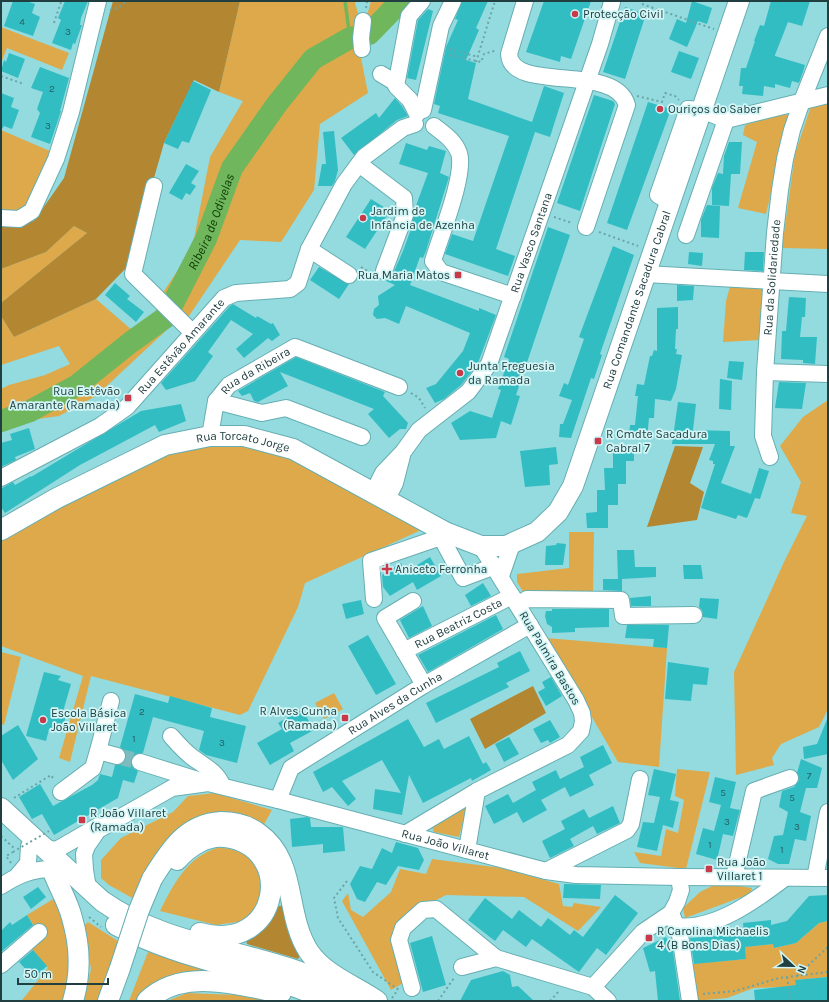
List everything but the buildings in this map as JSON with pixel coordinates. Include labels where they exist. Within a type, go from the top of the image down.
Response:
[{"type":"main road","name":"Rua Comandante Sacadura Cabral","points":[[481,546],[496,547],[512,544],[526,538],[543,528],[558,512],[568,496],[739,1]]},
{"type":"main road","name":"Rua Torcato Jorge","points":[[1,530],[57,498],[165,445],[210,436],[244,436],[293,449],[443,535],[481,546]]},
{"type":"main road","points":[[7,803],[32,843],[52,869],[107,920],[132,933],[175,951],[296,986],[330,1001]]},
{"type":"main road","points":[[1,817],[109,906],[148,925],[194,941],[297,972],[323,982],[360,1001]]},
{"type":"main road","points":[[108,1001],[125,970],[151,909],[157,882],[165,858],[177,842],[197,827],[212,823],[228,822],[239,824],[255,830],[269,842],[283,864],[296,924],[314,959],[332,974],[377,1001]]},
{"type":"main road","points":[[148,925],[176,927],[216,936],[237,934],[249,928],[260,918],[269,901],[272,890],[269,872],[260,854],[239,841],[223,837],[205,840],[186,851],[157,882]]},
{"type":"main road","points":[[52,869],[72,918],[77,941],[79,969],[73,1001]]},
{"type":"main road","points":[[120,1001],[125,970]]},
{"type":"main road","points":[[147,1001],[169,986],[185,982],[252,987],[307,1001]]},
{"type":"street","points":[[1,218],[19,219],[32,210],[56,159],[72,112],[98,1]]},
{"type":"street","points":[[418,116],[410,100],[396,86],[396,83],[409,16],[422,1]]},
{"type":"street","points":[[418,116],[441,26],[453,1]]},
{"type":"street","points":[[525,1],[510,47],[509,59],[511,63],[525,73],[587,81],[614,88],[620,92],[627,105],[586,228]]},
{"type":"street","name":"Rua Vasco Santana","points":[[379,497],[395,483],[403,452],[419,430],[462,398],[483,373],[496,346],[587,81],[612,2]]},
{"type":"street","points":[[362,49],[361,38],[363,21]]},
{"type":"street","name":"Rua da Solidariedade","points":[[770,457],[763,436],[765,372],[777,212],[785,160],[802,101],[828,36]]},
{"type":"street","points":[[381,74],[396,83]]},
{"type":"street","points":[[702,110],[726,120],[828,95]]},
{"type":"street","points":[[418,116],[429,111],[434,116],[434,126],[451,139],[459,153],[460,173],[433,260],[441,272],[513,296]]},
{"type":"street","name":"Rua Estêvão Amarante","points":[[1,478],[100,426],[127,407],[153,380],[188,328],[224,298],[236,293],[290,289],[298,283],[309,249],[344,184],[364,157],[418,116]]},
{"type":"street","points":[[686,235],[726,120]]},
{"type":"street","points":[[359,164],[404,198],[405,215],[384,271]]},
{"type":"street","points":[[154,186],[133,274],[188,328]]},
{"type":"street","points":[[309,249],[349,275]]},
{"type":"street","points":[[645,274],[828,284]]},
{"type":"street","name":"Rua da Ribeira","points":[[210,436],[216,402],[229,385],[295,347],[399,387]]},
{"type":"street","points":[[765,372],[828,374]]},
{"type":"street","points":[[216,402],[262,413],[286,408],[362,437]]},
{"type":"street","points":[[374,599],[371,561],[443,535],[463,578],[487,569],[497,570],[512,544]]},
{"type":"street","name":"Rua Palmira Bastos","points":[[404,834],[477,791],[568,745],[581,731],[583,721],[582,713],[576,700],[481,546]]},
{"type":"street","name":"Rua Beatriz Costa","points":[[404,650],[515,601],[526,599],[621,600],[623,616],[694,615]]},
{"type":"street","points":[[413,601],[385,618],[424,686]]},
{"type":"street","name":"Rua Alves da Cunha","points":[[278,800],[291,768],[424,686],[530,625]]},
{"type":"street","points":[[61,792],[93,768],[111,701]]},
{"type":"street","points":[[140,762],[215,784],[219,779],[211,769],[192,757],[171,736]]},
{"type":"street","points":[[98,751],[117,756]]},
{"type":"street","points":[[156,766],[163,780],[159,795]]},
{"type":"street","points":[[734,877],[754,791],[790,778]]},
{"type":"street","points":[[546,871],[627,830],[631,824],[640,780]]},
{"type":"street","name":"Rua João Villaret","points":[[88,888],[84,862],[87,846],[98,830],[172,788],[215,784],[546,871],[576,874],[679,877],[822,878]]},
{"type":"street","points":[[466,850],[477,791]]},
{"type":"street","points":[[822,878],[828,812]]},
{"type":"street","name":"Rua João Villaret","points":[[32,843],[52,850],[58,849],[89,830],[118,818]]},
{"type":"street","points":[[1,886],[15,871],[28,863],[32,843]]},
{"type":"street","points":[[15,871],[52,869]]},
{"type":"street","points":[[679,877],[681,890],[673,920],[680,935],[690,998]]},
{"type":"street","points":[[593,987],[642,932],[673,920],[686,927],[701,926],[747,905],[785,878]]},
{"type":"street","points":[[405,989],[399,940],[403,928],[423,910],[436,909],[496,958],[593,987],[608,1001]]},
{"type":"street","points":[[1,965],[39,932]]},
{"type":"street","points":[[462,967],[496,958]]},
{"type":"path","points":[[54,23],[61,2],[58,1]]},
{"type":"path","points":[[476,62],[494,4],[497,1]]},
{"type":"path","points":[[642,4],[728,34]]},
{"type":"path","points":[[451,50],[478,57]]},
{"type":"path","points":[[448,56],[476,62],[481,62],[482,59]]},
{"type":"path","points":[[1,76],[24,84]]},
{"type":"path","points":[[633,95],[662,102],[665,93],[675,96]]},
{"type":"path","points":[[349,275],[358,265],[371,273],[384,271]]},
{"type":"path","points":[[399,387],[419,398],[432,419]]},
{"type":"path","points":[[7,803],[51,775],[61,792]]},
{"type":"path","points":[[15,871],[6,856],[32,843]]},
{"type":"path","points":[[347,881],[334,898],[338,918],[373,972],[405,989],[390,1001]]},
{"type":"path","points":[[796,976],[828,947]]},
{"type":"path","points":[[438,1001],[462,967]]},
{"type":"path","points":[[690,998],[735,990],[787,977],[828,972]]},
{"type":"path","points":[[787,977],[791,1001]]},
{"type":"shaded area","points":[[113,1],[240,1],[219,92],[194,80],[164,143],[129,265],[96,299],[14,337],[1,316],[1,303],[87,233],[74,226],[46,252],[1,269],[1,224],[34,221],[64,178]]},
{"type":"shaded area","points":[[240,1],[356,1],[355,3],[363,30],[371,1],[415,1],[383,34],[359,48],[368,93],[320,124],[314,190],[281,242],[240,240],[187,319],[162,294],[192,249],[210,157],[243,101],[219,92]]},
{"type":"shaded area","points":[[1,27],[69,53],[62,70],[7,48],[1,63]]},
{"type":"shaded area","points":[[828,100],[828,249],[782,248],[795,154],[811,106]]},
{"type":"shaded area","points":[[785,113],[789,117],[766,214],[738,208],[757,142],[743,135],[745,125]]},
{"type":"shaded area","points":[[1,130],[50,151],[32,202],[18,212],[1,213]]},
{"type":"shaded area","points":[[74,226],[87,233],[1,303],[1,269],[46,252]]},
{"type":"shaded area","points":[[731,283],[765,287],[760,340],[723,342],[726,301]]},
{"type":"shaded area","points":[[96,299],[133,331],[158,309],[173,324],[96,396],[59,416],[24,421],[1,429],[1,389],[9,385],[45,375],[70,364],[59,346],[1,365],[1,316],[14,337]]},
{"type":"shaded area","points":[[828,400],[828,709],[819,727],[781,744],[772,758],[774,765],[736,775],[734,672],[784,562],[807,516],[791,513],[801,482],[780,446],[803,417]]},
{"type":"shaded area","points":[[227,441],[290,458],[418,527],[419,531],[305,583],[298,607],[248,711],[240,715],[91,676],[70,762],[59,758],[83,676],[1,646],[1,539],[162,453]]},
{"type":"shaded area","points":[[675,446],[703,447],[690,483],[704,492],[697,520],[647,527]]},
{"type":"shaded area","points":[[569,532],[594,532],[593,592],[525,595],[517,582],[517,574],[569,568]]},
{"type":"shaded area","points":[[546,638],[667,648],[659,767],[618,762]]},
{"type":"shaded area","points":[[1,652],[21,657],[4,725],[1,724]]},
{"type":"shaded area","points":[[533,686],[546,713],[485,749],[470,719]]},
{"type":"shaded area","points":[[334,693],[343,709],[324,719],[315,703]]},
{"type":"shaded area","points":[[677,769],[710,772],[686,869],[640,863],[634,852],[661,856],[666,829],[678,833],[684,800],[675,796]]},
{"type":"shaded area","points":[[215,793],[272,810],[263,826],[219,814],[134,899],[109,885],[101,878],[101,860],[121,838],[173,812],[188,796]]},
{"type":"shaded area","points":[[461,806],[466,809],[459,837],[434,832],[432,827]]},
{"type":"shaded area","points":[[217,848],[232,849],[245,855],[255,864],[264,881],[260,906],[244,921],[216,925],[160,911],[170,891],[189,865],[206,852]]},
{"type":"shaded area","points":[[432,859],[502,868],[559,884],[563,906],[572,907],[574,903],[601,907],[578,931],[524,897],[446,895],[403,917],[396,924],[393,935],[405,982],[391,990],[342,901],[348,893],[351,910],[363,917],[391,892],[400,869],[426,874]]},
{"type":"shaded area","points":[[718,883],[752,888],[750,894],[685,918],[683,908],[700,892]]},
{"type":"shaded area","points":[[55,898],[64,924],[71,968],[65,1001],[24,1001],[22,1000],[48,968],[31,948],[34,926],[27,915]]},
{"type":"shaded area","points":[[287,905],[303,949],[298,959],[247,944],[246,940],[269,920],[279,906]]},
{"type":"shaded area","points":[[828,921],[828,977],[796,980],[798,1001],[780,987],[754,988],[727,998],[694,1001],[690,964],[746,959],[745,947],[773,944],[774,948],[796,943],[819,923]]},
{"type":"shaded area","points":[[88,922],[118,941],[101,1001],[84,1001],[91,969],[84,926]]},
{"type":"shaded area","points":[[148,952],[205,970],[203,975],[142,1001],[129,1001]]},
{"type":"shaded area","points":[[187,993],[236,995],[274,1001],[167,1001]]},
{"type":"waterway","points":[[345,1],[350,38]]},
{"type":"waterway","name":"Ribeira de Odivelas","points":[[1,421],[30,411],[76,386],[131,342],[166,317],[206,239],[232,168],[277,104],[313,59],[350,38],[369,34],[401,1]]},
{"type":"tunnel","points":[[117,756],[140,762]]},
{"type":"place","name":"Protecção Civil","points":[[575,14]]},
{"type":"place","name":"Ouriços do Saber","points":[[660,109]]},
{"type":"place","name":"Jardim de Infância de Azenha","points":[[363,218]]},
{"type":"place","name":"Rua Maria Matos","points":[[458,275]]},
{"type":"place","name":"Junta Freguesia da Ramada","points":[[460,373]]},
{"type":"place","name":"Rua Estêvão Amarante (Ramada)","points":[[128,398]]},
{"type":"place","name":"R Cmdte Sacadura Cabral 7","points":[[598,441]]},
{"type":"place","name":"Aniceto Ferronha","points":[[387,569]]},
{"type":"place","name":"R Alves Cunha (Ramada)","points":[[345,718]]},
{"type":"place","name":"Escola Básica João Villaret","points":[[43,720]]},
{"type":"place","name":"R João Villaret (Ramada)","points":[[82,820]]},
{"type":"place","name":"Rua João Villaret 1","points":[[709,869]]},
{"type":"place","name":"R Carolina Michaelis 4 (B Bons Dias)","points":[[649,938]]}]
